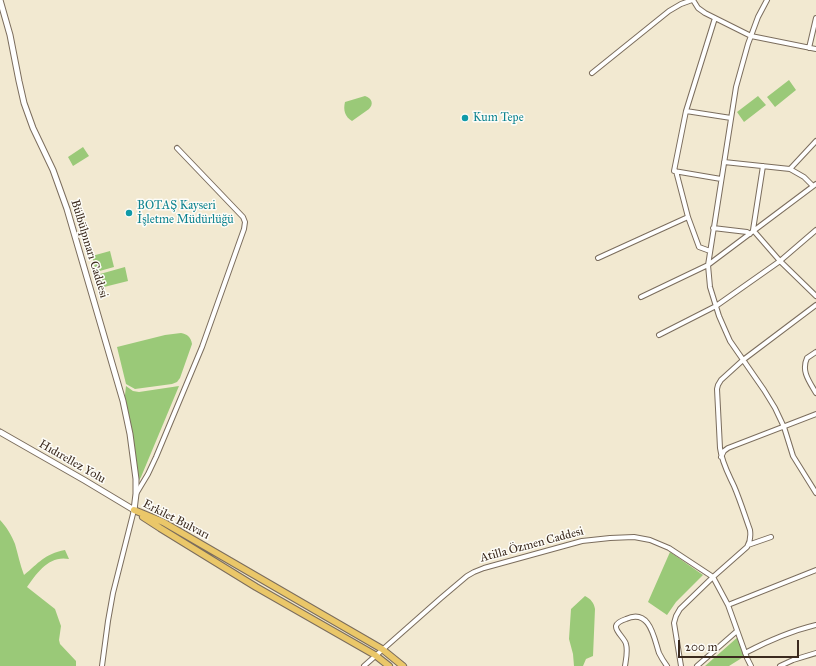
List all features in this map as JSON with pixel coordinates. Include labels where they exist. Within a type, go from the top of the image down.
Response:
[{"type":"main road","name":"Erkilet Bulvarı","points":[[134,510],[163,522],[382,649],[402,666]]},
{"type":"main road","name":"Erkilet Bulvarı","points":[[134,510],[160,528],[256,587],[375,655],[389,666]]},
{"type":"street","name":"Bülbülpınarı Caddesi","points":[[0,0],[10,35],[24,103],[33,128],[53,170],[67,209],[125,410],[136,479],[134,510]]},
{"type":"street","points":[[592,73],[669,11],[692,0],[698,8],[705,13],[751,36],[816,50]]},
{"type":"street","points":[[767,0],[751,36],[738,79],[708,265],[710,287],[722,324],[730,341],[770,399],[784,427],[792,456],[816,492]]},
{"type":"street","points":[[710,251],[699,247],[688,217],[676,171],[674,171],[686,112],[715,18]]},
{"type":"street","points":[[808,48],[816,18]]},
{"type":"street","points":[[686,112],[731,118]]},
{"type":"street","points":[[790,169],[816,141]]},
{"type":"street","points":[[136,494],[156,457],[202,347],[244,229],[245,222],[243,217],[177,148]]},
{"type":"street","points":[[640,297],[708,265],[815,185],[790,169],[724,162]]},
{"type":"street","points":[[752,232],[763,166]]},
{"type":"street","points":[[676,171],[721,179]]},
{"type":"street","points":[[598,258],[688,217]]},
{"type":"street","points":[[713,228],[752,232],[816,296]]},
{"type":"street","points":[[659,335],[716,306],[780,261],[816,230]]},
{"type":"street","points":[[681,666],[674,627],[676,616],[680,609],[747,547],[750,537],[750,530],[736,491],[721,457],[717,387],[721,380],[743,360],[816,306]]},
{"type":"street","points":[[816,352],[807,358],[805,367],[806,376],[816,393]]},
{"type":"street","points":[[721,457],[724,451],[728,448],[816,414]]},
{"type":"street","name":"Hıdırellez Yolu","points":[[0,432],[74,473],[134,510]]},
{"type":"street","points":[[102,666],[113,593],[134,510]]},
{"type":"street","name":"Atilla Özmen Caddesi","points":[[364,666],[441,598],[474,572],[576,542],[620,537],[646,538],[659,543],[713,577],[728,605],[751,666]]},
{"type":"street","points":[[748,545],[771,537]]},
{"type":"street","points":[[728,605],[816,570]]},
{"type":"street","points":[[625,666],[627,647],[616,627],[621,621],[636,616],[642,618],[650,626],[659,653],[667,666]]},
{"type":"street","points":[[745,653],[763,643],[785,634],[816,625]]},
{"type":"street","points":[[697,666],[737,631]]},
{"type":"street","points":[[780,666],[793,660],[816,653]]},
{"type":"green space","points":[[789,80],[796,90],[775,107],[767,97]]},
{"type":"green space","points":[[365,96],[371,100],[371,107],[352,121],[345,113],[345,102]]},
{"type":"green space","points":[[758,96],[766,105],[744,122],[737,112]]},
{"type":"green space","points":[[83,147],[89,156],[73,166],[68,157]]},
{"type":"green space","points":[[110,251],[114,267],[96,272],[92,256]]},
{"type":"green space","points":[[125,267],[128,281],[104,287],[100,274]]},
{"type":"green space","points":[[185,334],[191,339],[192,344],[180,378],[177,382],[135,389],[126,384],[117,347],[165,335]]},
{"type":"green space","points":[[126,386],[133,391],[139,392],[179,386],[141,477],[136,485],[124,404]]},
{"type":"green space","points":[[0,520],[11,534],[24,575],[47,557],[65,550],[69,559],[62,558],[50,562],[44,566],[27,587],[55,609],[61,626],[59,640],[60,644],[76,661],[76,666],[0,666]]},
{"type":"green space","points":[[670,552],[703,575],[676,602],[667,615],[648,602]]},
{"type":"green space","points":[[585,596],[592,601],[595,609],[593,656],[586,659],[583,666],[574,666],[573,654],[569,639],[571,609]]},
{"type":"green space","points":[[739,636],[745,656],[729,666],[705,666]]},
{"type":"place","name":"Kum Tepe","points":[[465,118]]},
{"type":"place","name":"BOTAŞ Kayseri İşletme Müdürlüğü","points":[[129,213]]}]
